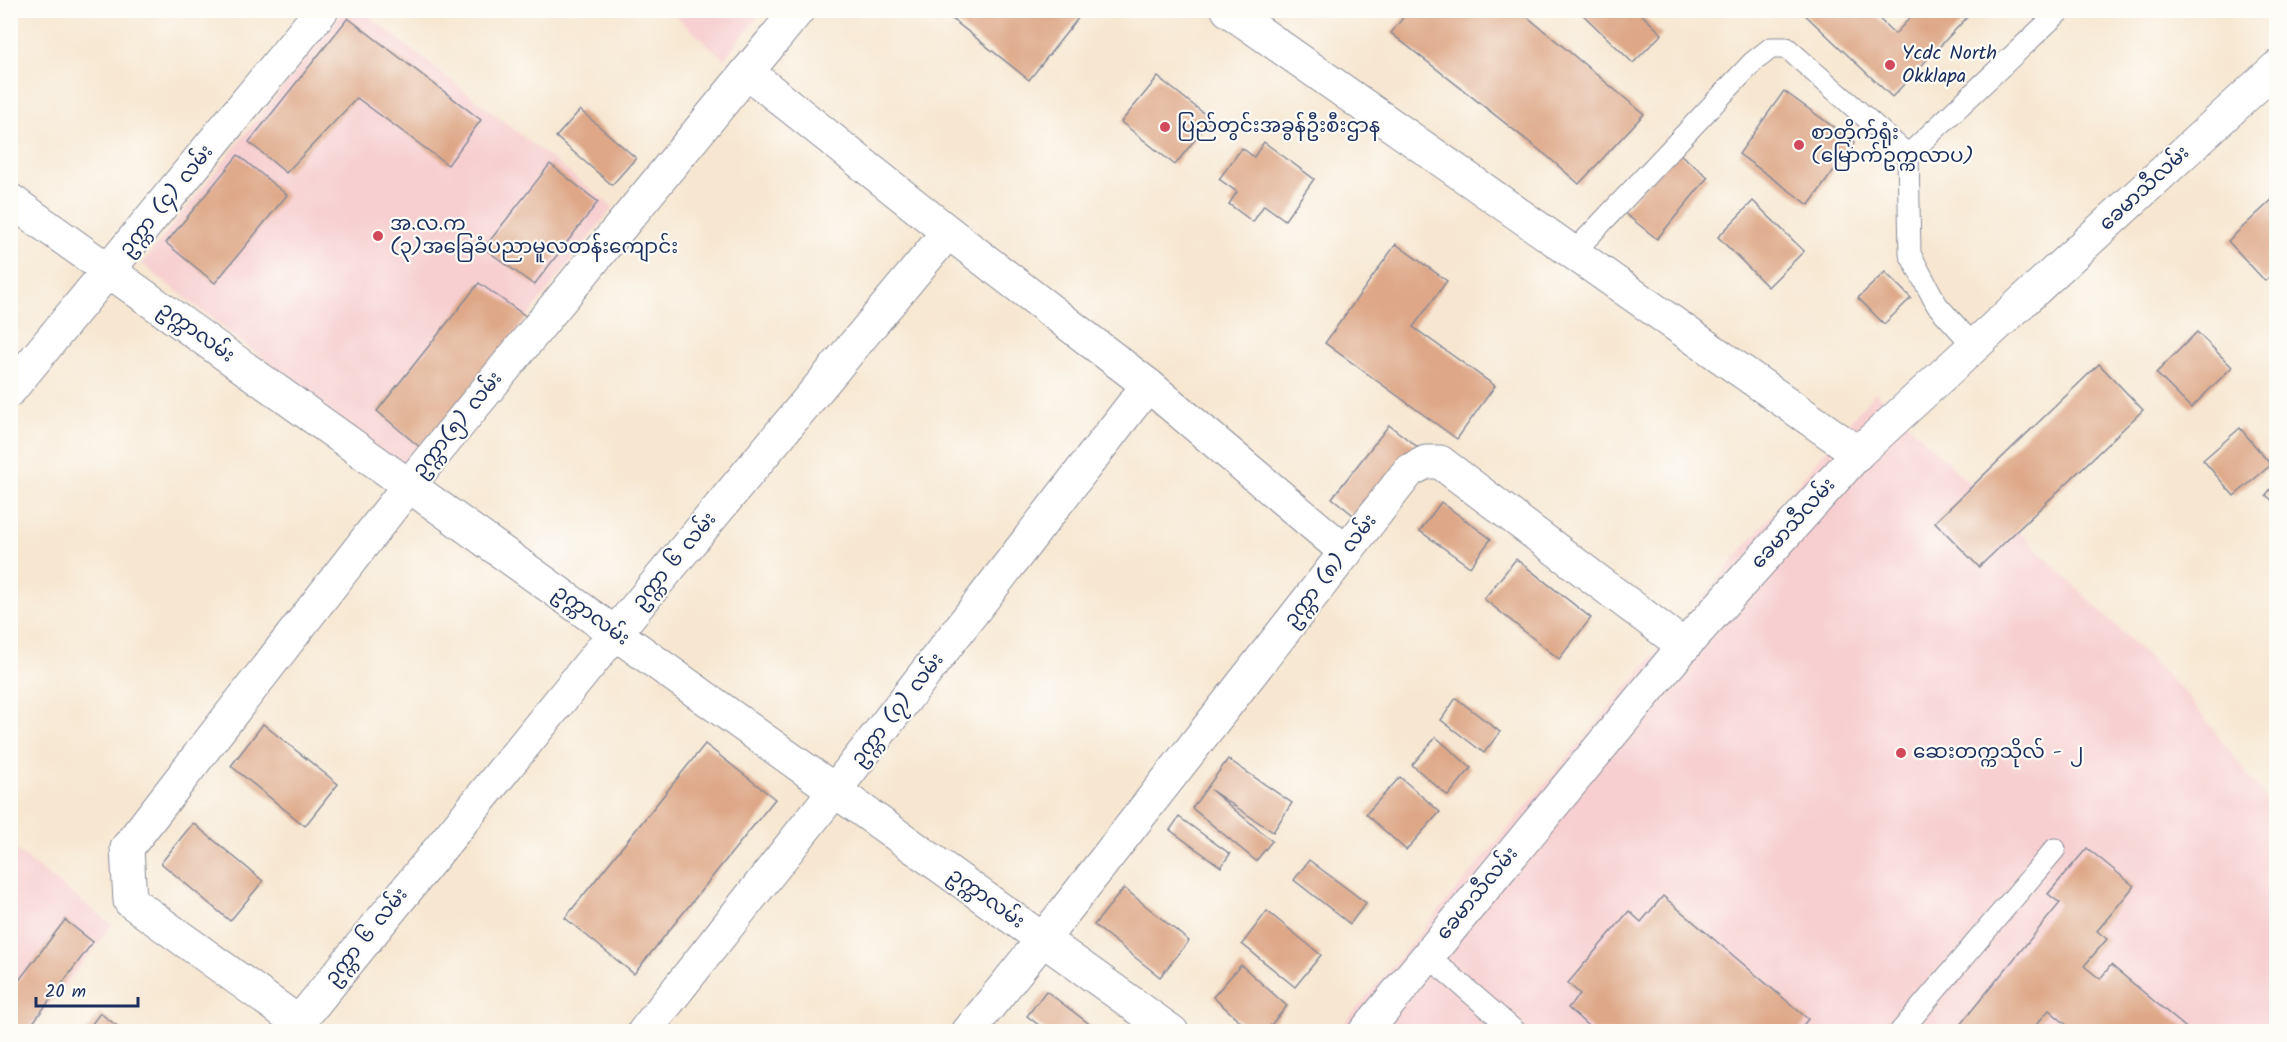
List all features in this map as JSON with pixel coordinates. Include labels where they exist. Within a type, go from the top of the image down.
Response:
[{"type":"street","name":"ဥက္ကာ (၄) လမ်း","points":[[10,390],[322,10]]},
{"type":"street","name":"ဥက္ကာ(၅) လမ်း","points":[[295,1027],[130,901],[127,848],[409,485],[798,10]]},
{"type":"street","points":[[1228,10],[1857,453]]},
{"type":"street","name":"ခေမာသီလမ်း","points":[[1365,1032],[1684,646],[1857,453],[2277,68]]},
{"type":"street","points":[[747,72],[948,232],[1148,385],[1346,552]]},
{"type":"street","name":"ဥက္ကာလမ်း","points":[[10,200],[1172,1032]]},
{"type":"street","name":"ဥက္ကာ ၆ လမ်း","points":[[295,1027],[615,633],[948,232]]},
{"type":"street","name":"ဥက္ကာ (၇) လမ်း","points":[[644,1032],[835,790],[1148,385]]},
{"type":"street","name":"ဥက္ကာ (၈) လမ်း","points":[[968,1032],[1409,471],[1426,462],[1440,462],[1684,646]]},
{"type":"lane","points":[[1908,155],[2061,10]]},
{"type":"lane","points":[[1572,254],[1753,62],[1771,48],[1787,48],[1908,155],[1910,254],[1937,304],[1974,346]]},
{"type":"lane","points":[[1900,1032],[2055,849]]},
{"type":"lane","points":[[1427,955],[1516,1032]]},
{"type":"shaded area","name":"အ.လ.က (၃)အခြေခံပညာမူလတန်းကျောင်း","points":[[343,11],[362,11],[613,207],[407,471],[142,264]]},
{"type":"shaded area","points":[[670,11],[763,11],[724,59]]},
{"type":"shaded area","name":"ဆေးတက္ကသိုလ် - ၂","points":[[1875,392],[2186,694],[2276,812],[2276,1031],[1337,1032]]},
{"type":"shaded area","points":[[10,846],[112,925],[29,1031],[11,1031]]},
{"type":"building","points":[[957,10],[1081,10],[1083,12],[1029,80],[951,18]]},
{"type":"building","points":[[1409,10],[1519,10],[1644,114],[1579,184],[1391,33]]},
{"type":"building","points":[[1578,10],[1637,10],[1662,34],[1633,63]]},
{"type":"building","name":"Ycdc North Okklapa","points":[[1800,10],[1870,10],[1895,34],[1917,10],[1974,10],[1892,97]]},
{"type":"building","points":[[348,18],[481,120],[448,165],[357,98],[286,173],[249,142]]},
{"type":"building","points":[[1158,77],[1211,119],[1175,165],[1121,122]]},
{"type":"building","points":[[1784,91],[1854,142],[1809,205],[1739,154]]},
{"type":"building","points":[[580,110],[636,158],[612,185],[556,137]]},
{"type":"building","points":[[1264,142],[1314,179],[1285,220],[1264,205],[1253,222],[1229,204],[1237,192],[1219,179],[1242,148],[1254,157]]},
{"type":"building","points":[[1675,150],[1708,177],[1657,239],[1623,212]]},
{"type":"building","points":[[238,155],[287,195],[215,283],[166,243]]},
{"type":"building","points":[[550,164],[598,202],[534,285],[484,248]]},
{"type":"building","points":[[2276,196],[2276,270],[2265,281],[2228,241]]},
{"type":"building","points":[[1753,201],[1804,251],[1768,287],[1718,237]]},
{"type":"building","points":[[1396,244],[1447,281],[1413,327],[1495,386],[1457,439],[1325,343]]},
{"type":"building","points":[[1885,272],[1911,298],[1884,324],[1858,298]]},
{"type":"building","points":[[479,283],[527,317],[423,450],[377,411]]},
{"type":"building","points":[[2197,332],[2232,367],[2191,408],[2156,373]]},
{"type":"building","points":[[2099,364],[2143,410],[1979,567],[1935,522]]},
{"type":"building","points":[[1389,425],[1420,449],[1362,522],[1332,498]]},
{"type":"building","points":[[2240,428],[2271,465],[2234,496],[2203,460]]},
{"type":"building","points":[[2276,482],[2276,504],[2266,495]]},
{"type":"building","points":[[1441,502],[1491,539],[1470,567],[1420,531]]},
{"type":"building","points":[[1516,559],[1591,618],[1559,659],[1484,599]]},
{"type":"building","points":[[1456,698],[1500,732],[1484,753],[1441,720]]},
{"type":"building","points":[[263,724],[338,784],[305,826],[231,766]]},
{"type":"building","points":[[1436,737],[1471,768],[1448,796],[1412,765]]},
{"type":"building","points":[[705,744],[775,799],[634,974],[565,918]]},
{"type":"building","points":[[1228,759],[1292,803],[1273,832],[1211,790],[1272,841],[1256,861],[1192,808]]},
{"type":"building","points":[[1400,777],[1440,812],[1406,850],[1366,814]]},
{"type":"building","points":[[1179,817],[1230,854],[1221,867],[1170,830]]},
{"type":"building","points":[[193,823],[263,881],[230,921],[161,863]]},
{"type":"building","points":[[2087,848],[2134,886],[2097,931],[2107,939],[2084,966],[2100,979],[2111,965],[2191,1032],[2075,1032],[2049,1010],[2030,1032],[1954,1032],[2060,903],[2048,894]]},
{"type":"building","points":[[1309,860],[1366,903],[1350,924],[1294,880]]},
{"type":"building","points":[[1124,888],[1189,941],[1160,977],[1094,925]]},
{"type":"building","points":[[1663,896],[1808,1019],[1798,1032],[1595,1032],[1568,1008],[1580,994],[1568,983],[1629,911],[1641,922]]},
{"type":"building","points":[[1267,911],[1321,955],[1295,987],[1242,944]]},
{"type":"building","points":[[65,920],[93,942],[26,1032],[10,1032],[10,992]]},
{"type":"building","points":[[1241,965],[1287,1006],[1265,1032],[1252,1032],[1213,997]]},
{"type":"building","points":[[1046,991],[1100,1032],[1048,1032],[1027,1016]]},
{"type":"building","points":[[100,1013],[125,1032],[86,1032]]},
{"type":"place","name":"Ycdc North Okklapa","points":[[1890,65]]},
{"type":"place","name":"ပြည်တွင်းအခွန်ဦးစီးဌာန","points":[[1165,127]]},
{"type":"place","name":"စာတိုက်ရုံး (မြောက်ဥက္ကလာပ)","points":[[1799,145]]},
{"type":"place","name":"အ.လ.က (၃)အခြေခံပညာမူလတန်းကျောင်း","points":[[378,236]]},
{"type":"place","name":"ဆေးတက္ကသိုလ် - ၂","points":[[1901,753]]}]
